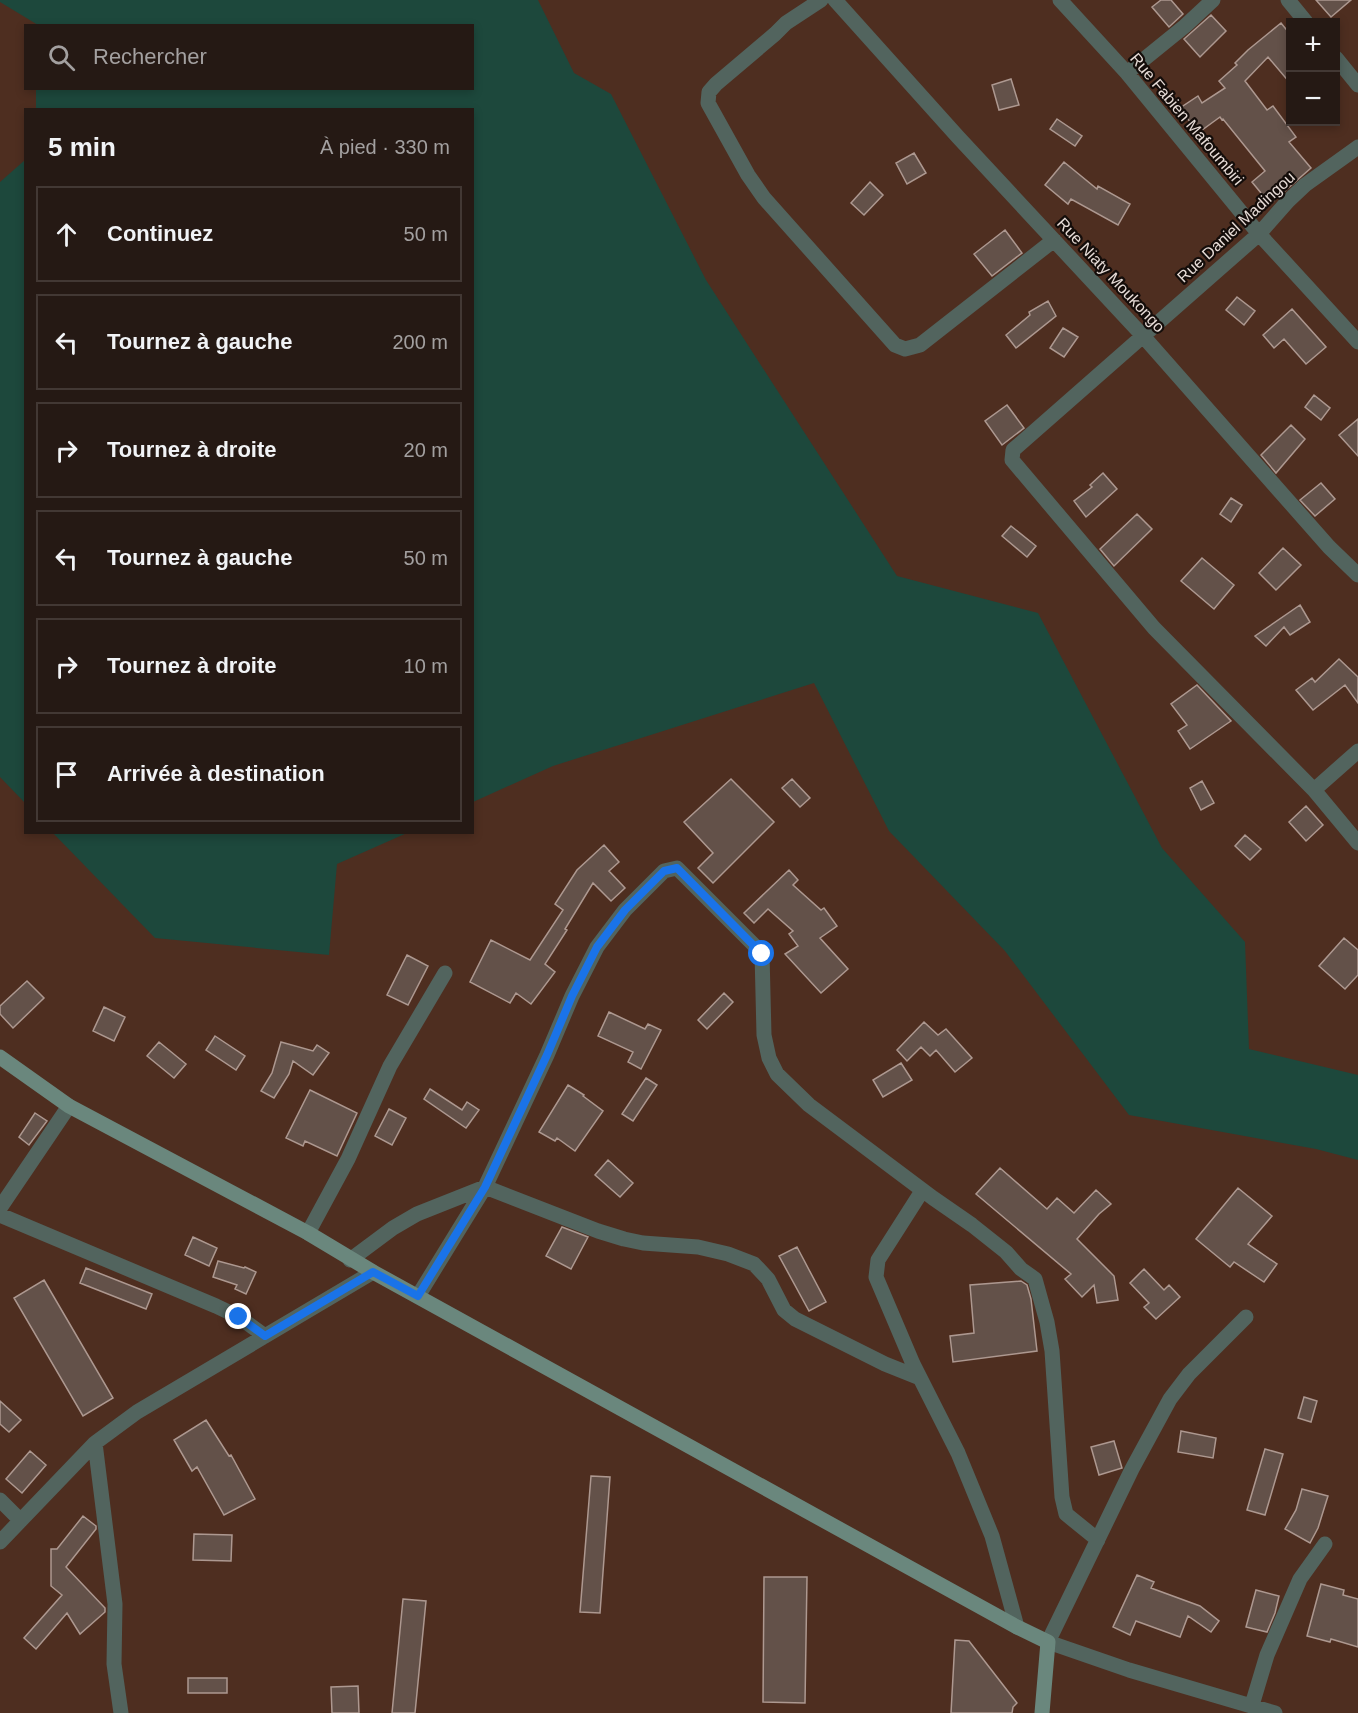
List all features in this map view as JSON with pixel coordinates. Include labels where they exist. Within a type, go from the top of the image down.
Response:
[{"type":"street","points":[[821,0],[786,23],[716,84],[709,92],[708,103],[742,165],[764,198],[895,345],[905,349],[920,345],[1054,240]]},
{"type":"street","name":"Rue Niaty Moukongo","points":[[835,0],[1143,336],[1329,547],[1358,576]]},
{"type":"street","name":"Rue Fabien Mafoumbiri","points":[[1060,0],[1127,73],[1259,234],[1358,342]]},
{"type":"street","points":[[1127,73],[1213,0]]},
{"type":"street","points":[[1288,0],[1303,18]]},
{"type":"street","points":[[1340,64],[1358,86]]},
{"type":"street","name":"Rue Daniel Madingou","points":[[1314,790],[1154,628],[1012,460],[1013,450],[1259,234],[1305,185],[1358,147]]},
{"type":"street","points":[[1358,751],[1314,790],[1358,843]]},
{"type":"street","points":[[418,1296],[485,1187],[572,996],[597,947],[625,910],[664,871],[677,868],[762,954],[764,1035],[769,1058],[777,1074],[809,1105],[922,1191],[972,1225],[1035,1279],[1052,1351],[1062,1497],[1066,1514],[1098,1540]]},
{"type":"street","points":[[308,1233],[348,1159],[390,1066],[445,973]]},
{"type":"street","points":[[0,1057],[69,1106],[308,1233],[351,1260],[1017,1627],[1048,1642],[1129,1670],[1275,1713]]},
{"type":"street","points":[[0,1208],[69,1106]]},
{"type":"street","points":[[351,1260],[393,1228],[417,1214],[485,1187],[624,1239],[643,1243],[698,1247],[728,1254],[754,1264],[768,1279],[784,1310],[795,1319],[885,1364],[920,1378]]},
{"type":"street","points":[[922,1191],[878,1260],[876,1277],[920,1378],[958,1453],[992,1536],[1017,1627]]},
{"type":"street","points":[[0,1215],[216,1306],[239,1317],[265,1336]]},
{"type":"street","points":[[0,1542],[95,1443],[137,1412],[373,1272]]},
{"type":"street","points":[[1042,1713],[1048,1642],[1132,1469],[1170,1399],[1189,1374],[1246,1317]]},
{"type":"street","points":[[95,1443],[115,1604],[114,1664],[121,1713]]},
{"type":"street","points":[[0,1500],[20,1520]]},
{"type":"street","points":[[1252,1705],[1267,1655],[1295,1589],[1325,1544]]},
{"type":"shaded area","points":[[0,0],[1358,0],[1358,1713],[0,1713]]},
{"type":"water","points":[[0,0],[538,0],[574,73],[611,94],[706,280],[897,576],[1038,613],[1162,848],[1245,942],[1249,1049],[1358,1075],[1358,1160],[1316,1149],[1129,1115],[1005,951],[889,831],[814,683],[553,766],[474,802],[474,108],[36,108],[36,90],[474,90],[474,24],[36,24]]},
{"type":"water","points":[[24,161],[24,802],[0,777],[0,182]]},
{"type":"water","points":[[54,834],[405,834],[337,864],[329,955],[155,938]]},
{"type":"building","points":[[1161,0],[1171,0],[1183,14],[1169,27],[1152,7]]},
{"type":"building","points":[[1316,0],[1351,0],[1331,17]]},
{"type":"building","points":[[1211,15],[1226,31],[1200,57],[1184,39]]},
{"type":"building","points":[[1281,23],[1286,29],[1286,78],[1268,57],[1245,81],[1267,110],[1273,106],[1296,137],[1289,142],[1311,168],[1270,204],[1252,182],[1265,171],[1223,119],[1220,117],[1198,133],[1180,108],[1198,96],[1202,103],[1225,88],[1219,81],[1237,65],[1235,63]]},
{"type":"building","points":[[1011,79],[1019,105],[999,110],[992,85]]},
{"type":"building","points":[[1057,119],[1082,136],[1075,146],[1050,129]]},
{"type":"building","points":[[914,153],[926,173],[907,184],[896,163]]},
{"type":"building","points":[[1064,162],[1097,189],[1098,186],[1130,204],[1118,225],[1071,199],[1068,204],[1045,185]]},
{"type":"building","points":[[870,182],[883,195],[864,215],[851,203]]},
{"type":"building","points":[[1005,230],[1022,253],[992,276],[974,254]]},
{"type":"building","points":[[1237,297],[1255,311],[1244,325],[1226,310]]},
{"type":"building","points":[[1048,301],[1056,316],[1016,348],[1006,335],[1030,315],[1029,312]]},
{"type":"building","points":[[1292,309],[1326,347],[1306,364],[1284,339],[1274,348],[1263,335]]},
{"type":"building","points":[[1063,328],[1078,337],[1064,357],[1050,348]]},
{"type":"building","points":[[1314,395],[1330,408],[1321,420],[1305,407]]},
{"type":"building","points":[[1007,405],[1024,428],[1002,445],[985,421]]},
{"type":"building","points":[[1358,419],[1358,456],[1339,435]]},
{"type":"building","points":[[1291,425],[1305,439],[1276,473],[1261,455]]},
{"type":"building","points":[[1103,473],[1117,489],[1086,517],[1074,501],[1092,487],[1090,485]]},
{"type":"building","points":[[1321,483],[1335,499],[1315,516],[1300,500]]},
{"type":"building","points":[[1231,498],[1242,505],[1231,522],[1220,514]]},
{"type":"building","points":[[1137,514],[1152,529],[1114,566],[1100,549]]},
{"type":"building","points":[[1011,526],[1036,546],[1027,557],[1002,536]]},
{"type":"building","points":[[1283,548],[1301,565],[1276,590],[1259,573]]},
{"type":"building","points":[[1202,558],[1234,585],[1214,609],[1181,581]]},
{"type":"building","points":[[1300,605],[1310,622],[1290,635],[1284,627],[1266,646],[1255,636]]},
{"type":"building","points":[[1339,659],[1358,677],[1358,703],[1345,685],[1313,710],[1296,690],[1312,678],[1315,682]]},
{"type":"building","points":[[1197,685],[1231,721],[1190,749],[1178,731],[1187,725],[1171,704]]},
{"type":"building","points":[[731,779],[774,822],[713,883],[698,868],[713,853],[684,822]]},
{"type":"building","points":[[792,779],[810,798],[800,807],[782,788]]},
{"type":"building","points":[[1202,781],[1214,803],[1201,810],[1190,788]]},
{"type":"building","points":[[1306,806],[1323,825],[1306,841],[1289,822]]},
{"type":"building","points":[[1245,835],[1261,849],[1250,860],[1235,846]]},
{"type":"building","points":[[604,845],[619,862],[609,871],[625,888],[611,901],[593,883],[545,964],[555,972],[531,1004],[516,993],[510,1003],[470,982],[491,940],[530,960],[563,910],[555,904],[577,870]]},
{"type":"building","points":[[789,870],[798,880],[793,885],[821,910],[824,908],[837,926],[820,938],[848,969],[821,993],[785,954],[798,946],[789,934],[793,931],[768,909],[754,923],[744,913]]},
{"type":"building","points":[[1344,938],[1358,950],[1358,975],[1345,989],[1319,966]]},
{"type":"building","points":[[407,955],[428,966],[408,1005],[387,995]]},
{"type":"building","points":[[27,981],[44,998],[13,1028],[0,1014],[0,1006]]},
{"type":"building","points":[[724,993],[733,1002],[707,1029],[698,1020]]},
{"type":"building","points":[[104,1007],[125,1017],[114,1041],[93,1031]]},
{"type":"building","points":[[609,1012],[645,1029],[648,1024],[661,1030],[641,1069],[628,1062],[633,1052],[598,1036]]},
{"type":"building","points":[[924,1022],[938,1035],[946,1029],[972,1058],[955,1072],[936,1050],[930,1056],[921,1047],[907,1061],[897,1050]]},
{"type":"building","points":[[215,1036],[245,1056],[236,1070],[206,1050]]},
{"type":"building","points":[[159,1042],[186,1064],[174,1078],[147,1056]]},
{"type":"building","points":[[281,1042],[313,1051],[317,1045],[329,1053],[313,1075],[293,1061],[289,1074],[274,1098],[261,1091],[272,1073]]},
{"type":"building","points":[[901,1063],[912,1080],[883,1097],[873,1080]]},
{"type":"building","points":[[646,1078],[657,1085],[633,1121],[622,1114]]},
{"type":"building","points":[[568,1085],[603,1111],[575,1151],[557,1138],[555,1141],[539,1132]]},
{"type":"building","points":[[430,1089],[462,1110],[467,1102],[479,1110],[466,1128],[424,1099]]},
{"type":"building","points":[[310,1090],[357,1113],[337,1156],[305,1141],[303,1146],[286,1138]]},
{"type":"building","points":[[389,1109],[406,1118],[392,1145],[375,1136]]},
{"type":"building","points":[[35,1113],[47,1121],[29,1145],[19,1137]]},
{"type":"building","points":[[608,1160],[633,1183],[620,1197],[595,1175]]},
{"type":"building","points":[[1000,1168],[1047,1209],[1057,1198],[1074,1213],[1096,1190],[1111,1204],[1077,1239],[1114,1276],[1118,1300],[1097,1303],[1094,1285],[1082,1297],[1065,1279],[1071,1274],[976,1194]]},
{"type":"building","points":[[1238,1188],[1272,1216],[1248,1244],[1277,1264],[1264,1282],[1234,1262],[1230,1267],[1196,1239]]},
{"type":"building","points":[[562,1227],[588,1237],[571,1269],[546,1256]]},
{"type":"building","points":[[193,1237],[217,1248],[209,1266],[185,1255]]},
{"type":"building","points":[[797,1247],[826,1302],[809,1311],[779,1256]]},
{"type":"building","points":[[218,1261],[256,1272],[246,1294],[235,1289],[237,1285],[213,1277]]},
{"type":"building","points":[[86,1268],[152,1294],[146,1309],[80,1283]]},
{"type":"building","points":[[1144,1269],[1164,1290],[1169,1285],[1180,1297],[1156,1319],[1144,1307],[1149,1303],[1130,1283]]},
{"type":"building","points":[[44,1280],[113,1398],[83,1416],[14,1298]]},
{"type":"building","points":[[1021,1281],[1027,1285],[1031,1299],[1037,1351],[953,1362],[950,1336],[974,1333],[970,1285]]},
{"type":"building","points":[[1304,1397],[1317,1401],[1311,1422],[1298,1418]]},
{"type":"building","points":[[0,1401],[21,1420],[9,1432],[0,1424]]},
{"type":"building","points":[[206,1420],[229,1456],[231,1455],[255,1499],[224,1515],[197,1467],[192,1471],[174,1440]]},
{"type":"building","points":[[1181,1431],[1216,1438],[1213,1458],[1178,1452]]},
{"type":"building","points":[[1114,1441],[1122,1468],[1099,1475],[1091,1447]]},
{"type":"building","points":[[1265,1449],[1283,1454],[1265,1515],[1247,1510]]},
{"type":"building","points":[[30,1451],[46,1465],[22,1493],[6,1479]]},
{"type":"building","points":[[591,1476],[610,1477],[600,1613],[580,1612]]},
{"type":"building","points":[[1302,1489],[1328,1496],[1318,1528],[1310,1543],[1285,1529],[1296,1510]]},
{"type":"building","points":[[83,1516],[96,1526],[96,1529],[66,1567],[105,1608],[105,1612],[80,1634],[67,1613],[36,1649],[24,1638],[62,1595],[51,1586],[51,1549],[57,1549]]},
{"type":"building","points":[[194,1534],[232,1535],[231,1561],[193,1560]]},
{"type":"building","points":[[1137,1575],[1154,1582],[1151,1588],[1200,1606],[1219,1621],[1211,1632],[1188,1616],[1180,1637],[1136,1621],[1130,1635],[1113,1627]]},
{"type":"building","points":[[764,1577],[807,1577],[805,1703],[763,1702]]},
{"type":"building","points":[[1321,1584],[1344,1590],[1343,1595],[1358,1599],[1358,1647],[1331,1639],[1330,1642],[1307,1636]]},
{"type":"building","points":[[1256,1590],[1279,1596],[1267,1632],[1246,1627]]},
{"type":"building","points":[[403,1599],[426,1601],[415,1713],[392,1713]]},
{"type":"building","points":[[955,1640],[969,1641],[1017,1703],[1012,1713],[951,1713]]},
{"type":"building","points":[[188,1678],[227,1678],[227,1693],[188,1693]]},
{"type":"building","points":[[358,1686],[359,1713],[332,1713],[331,1687]]},
{"type":"route","points":[[239,1317],[265,1336],[373,1272],[418,1296],[485,1187],[572,996],[597,947],[625,910],[664,871],[677,868],[762,954]]}]
